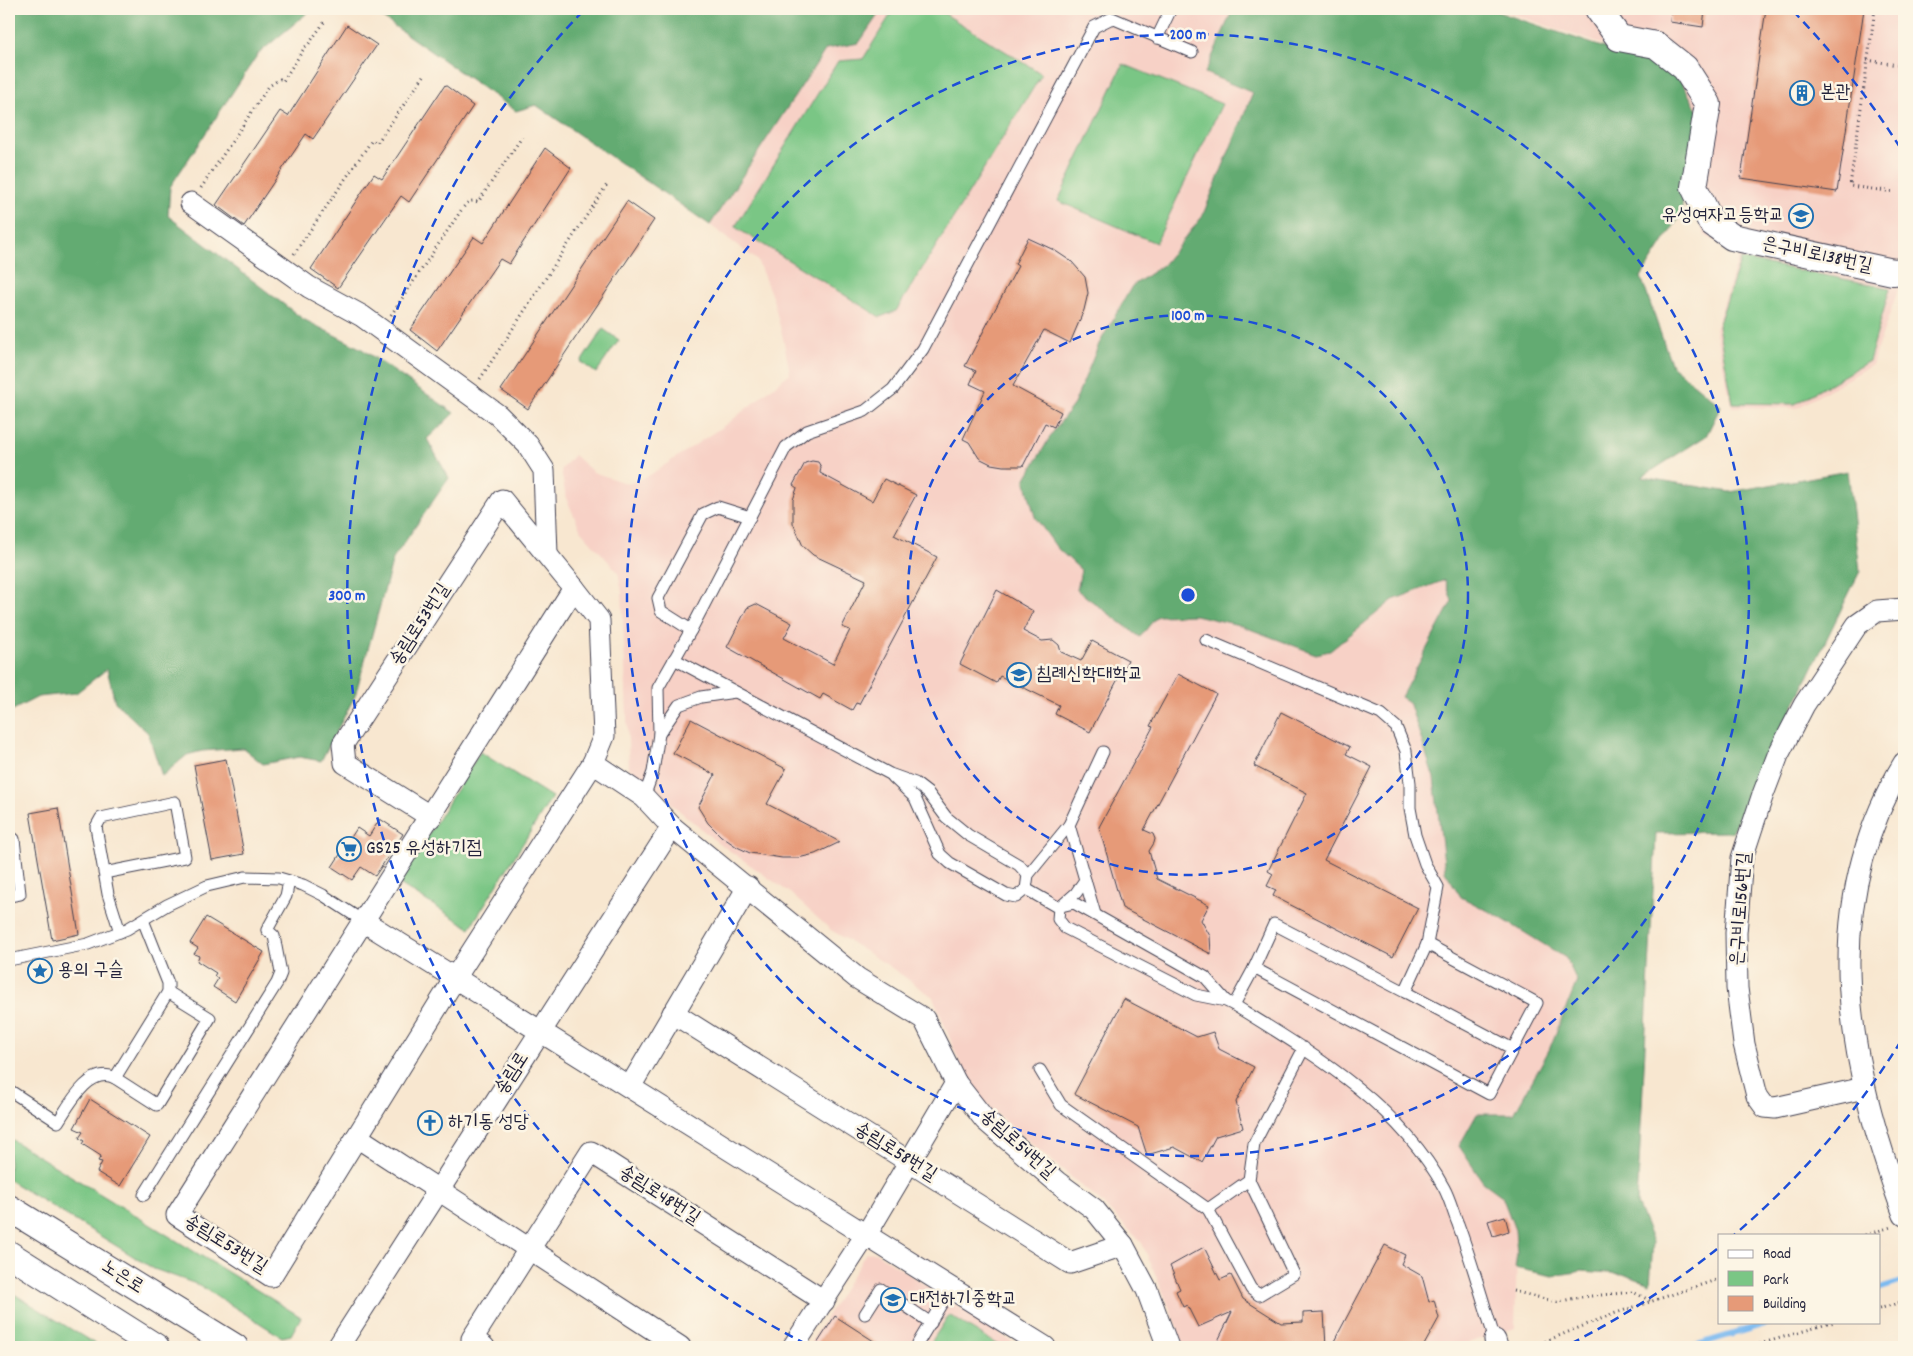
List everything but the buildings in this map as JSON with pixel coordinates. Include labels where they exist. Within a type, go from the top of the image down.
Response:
[{"type":"street","name":"은구비로138번길","points":[[1598,9],[1619,38],[1656,45],[1685,68],[1708,104],[1694,187],[1711,222],[1732,237],[1893,272],[1904,271]]},
{"type":"street","points":[[191,203],[309,287],[362,316],[498,415],[528,445],[544,470],[547,554]]},
{"type":"street","name":"송림로53번길","points":[[430,817],[345,763],[343,744],[502,500],[547,554],[574,588],[599,620],[604,736],[593,763],[455,978],[271,1276],[177,1215],[362,921],[430,817],[574,588]]},
{"type":"street","name":"은구비로156번길","points":[[1864,1088],[1775,1108],[1765,1107],[1757,1096],[1744,1044],[1737,988],[1736,933],[1742,858],[1762,796],[1778,755],[1804,705],[1858,625],[1877,611],[1904,609]]},
{"type":"street","points":[[593,763],[644,797],[672,827]]},
{"type":"street","points":[[1900,1220],[1893,1186],[1864,1088],[1853,1026],[1848,980],[1848,939],[1853,901],[1861,864],[1879,810],[1904,763]]},
{"type":"street","name":"송림로54번길","points":[[672,827],[748,887],[857,978],[924,1019],[956,1083],[985,1120],[1057,1182],[1094,1209],[1124,1245],[1147,1290],[1168,1347]]},
{"type":"street","name":"송림로","points":[[338,1347],[672,827]]},
{"type":"street","points":[[630,1087],[748,887]]},
{"type":"street","points":[[362,921],[1045,1347]]},
{"type":"street","name":"송림로58번길","points":[[673,1013],[1070,1263],[1124,1245]]},
{"type":"street","points":[[794,1347],[866,1235],[956,1083]]},
{"type":"street","points":[[357,1137],[680,1347]]},
{"type":"street","name":"송림로48번길","points":[[484,1347],[472,1339],[591,1152],[824,1301]]},
{"type":"street","name":"노은로","points":[[9,1208],[235,1347]]},
{"type":"street","points":[[9,1254],[156,1347]]},
{"type":"lane","points":[[1157,38],[1171,9]]},
{"type":"lane","points":[[644,797],[653,772],[659,734],[658,688],[691,630],[786,448],[807,431],[865,411],[893,389],[924,349],[1094,27],[1112,18],[1192,52]]},
{"type":"lane","points":[[691,630],[661,610],[658,598],[703,514],[718,507],[750,517]]},
{"type":"lane","points":[[1206,640],[1381,714],[1396,727],[1406,751],[1410,783],[1410,808],[1415,835],[1425,864],[1438,887],[1427,944],[1404,992]]},
{"type":"lane","points":[[674,659],[890,774],[915,783],[928,793],[946,817],[968,835],[1019,865],[1028,875]]},
{"type":"lane","points":[[659,734],[679,705],[701,697],[734,692]]},
{"type":"lane","points":[[890,774],[915,798],[940,854],[950,863],[1006,895],[1016,897],[1026,889],[1028,875],[1069,825],[1104,752]]},
{"type":"lane","points":[[104,873],[185,857],[175,802],[101,818],[96,827],[104,873],[108,894],[120,932]]},
{"type":"lane","points":[[1069,825],[1095,914]]},
{"type":"lane","points":[[9,840],[14,839],[20,894],[9,896]]},
{"type":"lane","points":[[9,960],[88,944],[120,932],[167,905],[208,886],[246,877],[279,878],[303,884],[362,921]]},
{"type":"lane","points":[[1085,880],[1076,893],[1059,908],[1058,919],[1065,928],[1196,995],[1230,1003]]},
{"type":"lane","points":[[144,1195],[277,983],[281,973],[274,936],[267,930],[286,896],[289,881]]},
{"type":"lane","points":[[1026,889],[1059,908],[1074,903],[1205,976],[1230,1003],[1304,1048],[1355,1086],[1388,1116],[1413,1141],[1445,1189],[1463,1237],[1496,1344]]},
{"type":"lane","points":[[115,1078],[168,992],[168,983],[143,920]]},
{"type":"lane","points":[[1230,1003],[1254,968],[1274,924],[1513,1049]]},
{"type":"lane","points":[[1254,968],[1489,1094],[1537,1003],[1427,944]]},
{"type":"lane","points":[[9,1090],[58,1122],[82,1087],[95,1077],[110,1075],[156,1105],[210,1018],[168,992]]},
{"type":"lane","points":[[1040,1070],[1061,1105],[1208,1209],[1252,1289],[1260,1295],[1294,1274],[1249,1180],[1254,1144],[1304,1048]]},
{"type":"lane","points":[[1208,1209],[1249,1180]]},
{"type":"lane","points":[[918,1343],[951,1288]]},
{"type":"lane","points":[[865,1314],[881,1289],[931,1323]]},
{"type":"path","points":[[1875,9],[1850,186],[1894,192]]},
{"type":"path","points":[[191,203],[269,86],[280,79],[284,81],[305,47],[325,21]]},
{"type":"path","points":[[1867,60],[1904,66]]},
{"type":"path","points":[[284,269],[372,140],[377,143],[426,73]]},
{"type":"path","points":[[381,330],[467,202],[474,200],[478,202],[522,137]]},
{"type":"path","points":[[470,394],[608,183]]},
{"type":"path","points":[[1867,1234],[1900,1220]]},
{"type":"path","points":[[1531,1347],[1613,1314],[1718,1279]]},
{"type":"path","points":[[1513,1291],[1557,1302],[1581,1297],[1633,1292],[1652,1301]]},
{"type":"path","points":[[1880,1309],[1904,1301]]},
{"type":"path","points":[[1750,1347],[1827,1324]]},
{"type":"shaded area","name":"침례신학대학교","points":[[882,9],[1233,9],[1205,73],[1253,93],[1202,217],[1163,265],[1132,286],[1099,344],[1074,404],[1053,432],[1025,480],[1057,548],[1081,570],[1157,616],[1195,615],[1239,625],[1330,651],[1393,600],[1445,580],[1453,601],[1401,696],[1409,702],[1434,778],[1445,871],[1461,897],[1496,915],[1566,958],[1577,981],[1549,1050],[1514,1114],[1477,1114],[1483,1182],[1502,1196],[1515,1230],[1517,1253],[1515,1328],[1455,1347],[1182,1347],[1176,1323],[1142,1243],[1103,1204],[983,1102],[959,1061],[933,997],[889,966],[831,930],[790,893],[713,839],[629,768],[622,592],[618,572],[581,531],[566,498],[561,470],[574,455],[593,472],[628,484],[650,475],[731,421],[790,373],[773,299],[757,260],[710,225],[826,49],[859,43]]},
{"type":"shaded area","name":"유성여자고등학교","points":[[1498,9],[1904,9],[1904,286],[1899,287],[1872,365],[1797,408],[1732,407],[1715,329],[1740,253],[1705,236],[1689,196],[1677,70]]},
{"type":"shaded area","name":"대전하기중학교","points":[[875,1252],[1020,1347],[808,1347],[866,1253]]},
{"type":"shaded area","points":[[9,1335],[29,1347],[9,1347]]},
{"type":"green space","points":[[9,9],[312,9],[258,54],[170,187],[168,216],[303,319],[362,349],[454,413],[427,439],[449,478],[393,559],[355,696],[321,761],[299,757],[263,764],[243,748],[202,751],[187,755],[162,776],[148,733],[115,702],[107,669],[76,693],[38,697],[9,712]]},
{"type":"green space","points":[[370,9],[882,9],[859,43],[826,49],[710,225],[536,105],[516,111]]},
{"type":"green space","points":[[894,9],[937,9],[1042,74],[896,311],[880,317],[735,227],[838,61],[863,59]]},
{"type":"green space","points":[[1233,9],[1494,9],[1498,12],[1676,72],[1700,115],[1680,216],[1641,277],[1672,366],[1721,406],[1706,436],[1642,477],[1730,492],[1848,471],[1860,571],[1732,832],[1656,833],[1637,1204],[1653,1242],[1650,1284],[1623,1274],[1582,1271],[1553,1276],[1515,1268],[1517,1253],[1515,1230],[1502,1196],[1483,1182],[1459,1146],[1477,1114],[1514,1114],[1549,1050],[1577,981],[1566,958],[1496,915],[1461,897],[1445,871],[1434,778],[1409,702],[1401,697],[1452,601],[1445,580],[1393,600],[1330,651],[1316,654],[1239,625],[1195,615],[1157,616],[1140,637],[1077,590],[1081,570],[1057,548],[1035,517],[1025,480],[1053,432],[1074,404],[1099,344],[1132,286],[1163,265],[1202,217],[1253,93],[1205,73]]},
{"type":"green space","points":[[1123,64],[1222,104],[1156,243],[1058,201]]},
{"type":"green space","points":[[1741,259],[1890,288],[1869,361],[1795,404],[1733,403],[1718,326]]},
{"type":"green space","points":[[603,329],[619,340],[596,373],[581,362]]},
{"type":"green space","points":[[480,752],[552,797],[470,928],[398,883]]},
{"type":"green space","points":[[9,1138],[301,1317],[291,1335],[282,1337],[199,1285],[154,1269],[9,1180]]},
{"type":"green space","points":[[9,1291],[100,1347],[29,1347],[9,1335]]},
{"type":"green space","points":[[949,1315],[1001,1347],[928,1347]]},
{"type":"waterway","points":[[1880,1289],[1904,1281]]},
{"type":"waterway","points":[[1690,1347],[1765,1324]]},
{"type":"place","name":"본관","points":[[1802,93]]},
{"type":"place","name":"유성여자고등학교","points":[[1801,216]]},
{"type":"place","name":"침례신학대학교","points":[[1019,675]]},
{"type":"place","name":"GS25 유성하기점","points":[[349,849]]},
{"type":"place","name":"용의 구슬","points":[[40,971]]},
{"type":"place","name":"하기동 성당","points":[[430,1123]]},
{"type":"place","name":"대전하기중학교","points":[[893,1300]]}]
